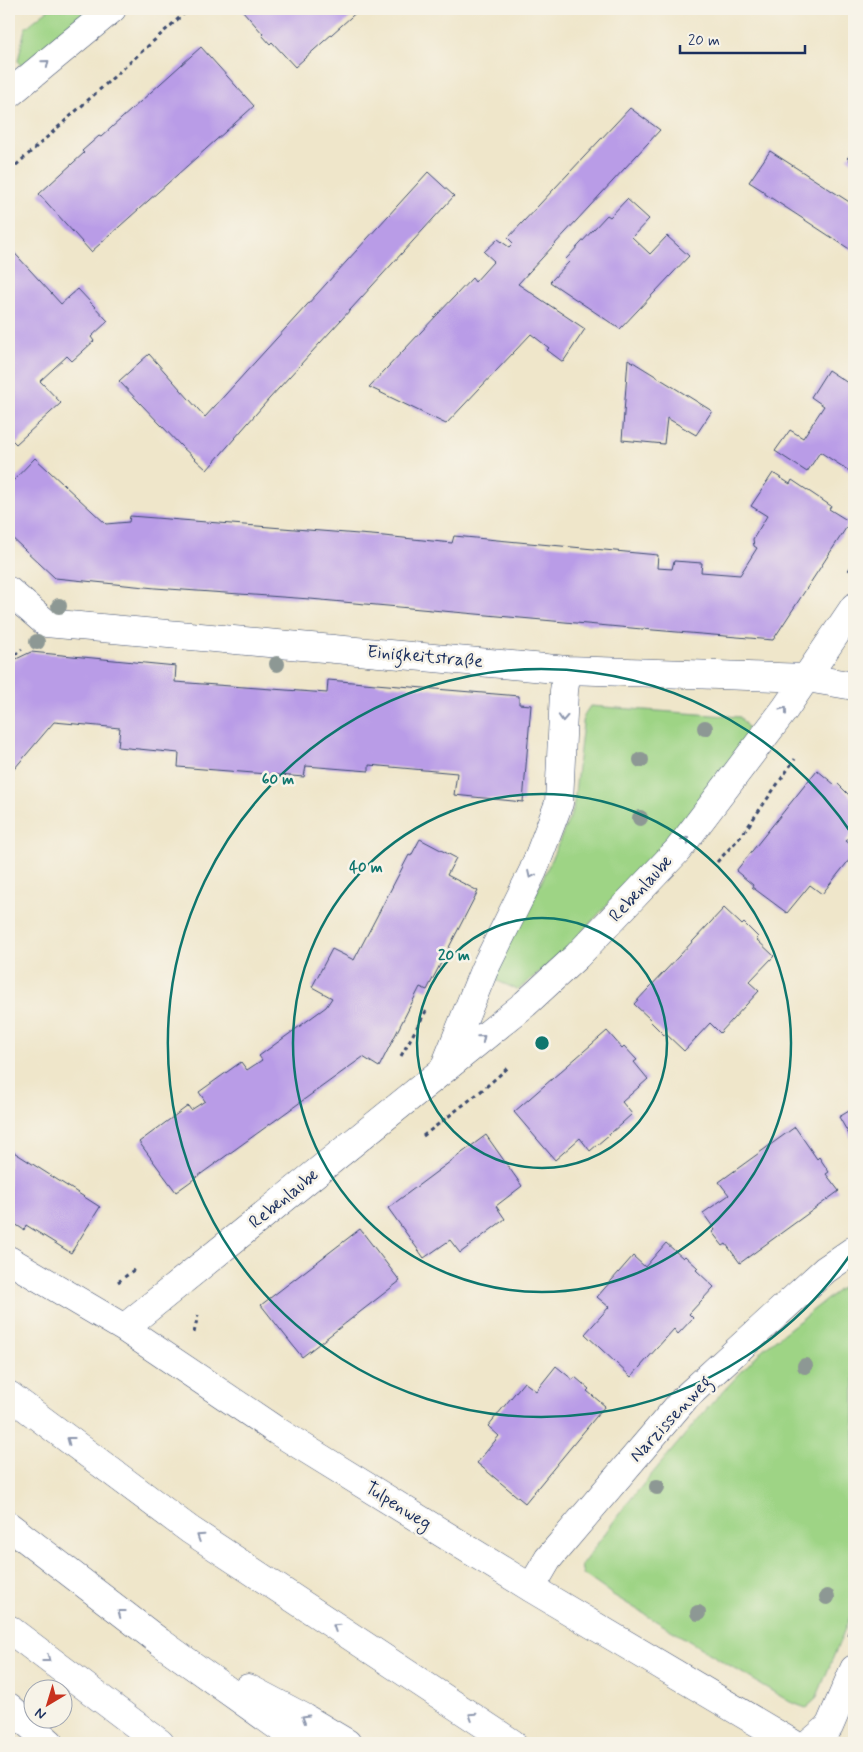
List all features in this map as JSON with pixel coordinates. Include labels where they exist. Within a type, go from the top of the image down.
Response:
[{"type":"main road","points":[[9,94],[112,9]]},
{"type":"main road","name":"Einigkeitstraße","points":[[13,604],[46,623],[567,670],[807,678],[854,686]]},
{"type":"main road","name":"Rebenlaube","points":[[124,1328],[525,1004],[577,956],[678,850],[807,678],[854,607]]},
{"type":"main road","name":"Rebenlaube","points":[[444,1069],[484,970],[532,871],[559,803],[564,691],[567,670]]},
{"type":"main road","name":"Narzissenweg","points":[[531,1588],[548,1559],[685,1398],[825,1270],[854,1250]]},
{"type":"main road","name":"Tulpenweg","points":[[9,1260],[124,1328],[277,1431],[531,1588],[792,1743]]},
{"type":"main road","points":[[9,1395],[190,1530],[512,1743]]},
{"type":"main road","points":[[9,1526],[160,1642],[301,1743]]},
{"type":"main road","points":[[9,1629],[160,1743]]},
{"type":"main road","points":[[160,1642],[305,1718],[347,1743]]},
{"type":"main road","points":[[810,1743],[829,1726],[854,1669]]},
{"type":"main road","points":[[9,1707],[50,1743]]},
{"type":"path","points":[[9,169],[14,167],[189,9]]},
{"type":"path","points":[[404,1101],[429,1132]]},
{"type":"path","points":[[113,1286],[137,1268]]},
{"type":"path","points":[[847,1636],[854,1619]]},
{"type":"green space","points":[[49,9],[90,9],[22,68],[18,61],[25,28]]},
{"type":"green space","points":[[590,706],[740,717],[748,728],[740,749],[687,816],[567,948],[518,990],[491,978],[541,883],[573,810],[584,715]]},
{"type":"green space","points":[[854,1278],[854,1607],[816,1699],[806,1708],[790,1702],[613,1595],[583,1574],[581,1566],[625,1506],[710,1405],[762,1350]]},
{"type":"building","points":[[243,9],[360,9],[295,67],[272,42],[270,44]]},
{"type":"building","points":[[201,47],[254,106],[91,252],[39,194],[84,153],[82,151],[99,136],[101,137]]},
{"type":"building","points":[[630,108],[660,130],[518,284],[585,329],[563,362],[547,350],[549,348],[531,334],[446,424],[369,387],[472,278],[475,282],[494,261],[484,252],[498,239],[509,247],[513,243],[508,238]]},
{"type":"building","points":[[770,151],[854,205],[854,252],[749,182]]},
{"type":"building","points":[[854,151],[854,164],[847,158]]},
{"type":"building","points":[[428,172],[454,196],[207,470],[181,446],[119,381],[149,354],[205,417]]},
{"type":"building","points":[[627,199],[649,219],[632,237],[650,254],[667,236],[689,256],[620,329],[550,282],[569,262],[566,259],[607,215],[610,217]]},
{"type":"building","points":[[9,247],[61,304],[78,289],[108,321],[91,337],[94,341],[72,361],[67,356],[40,381],[61,403],[16,444],[9,437]]},
{"type":"building","points":[[628,359],[712,411],[696,435],[667,418],[664,444],[622,440]]},
{"type":"building","points":[[828,370],[854,387],[854,474],[820,452],[807,472],[775,451],[790,430],[803,438],[824,406],[811,397]]},
{"type":"building","points":[[35,458],[106,524],[129,522],[130,516],[452,543],[454,536],[658,555],[657,568],[672,569],[674,561],[702,563],[701,572],[740,575],[757,548],[754,546],[753,539],[767,516],[751,506],[773,473],[790,484],[792,480],[831,506],[829,509],[850,522],[773,640],[55,578],[9,535],[9,485]]},
{"type":"building","points":[[31,652],[176,666],[175,682],[327,693],[328,680],[519,696],[519,704],[531,705],[523,802],[454,795],[457,773],[369,765],[369,771],[306,766],[304,777],[178,767],[179,753],[118,747],[120,728],[54,722],[9,775],[9,667],[14,660]]},
{"type":"building","points":[[817,770],[835,785],[837,783],[854,800],[854,831],[846,841],[854,847],[854,854],[822,894],[810,885],[787,913],[752,887],[753,885],[736,871]]},
{"type":"building","points":[[420,839],[456,858],[447,875],[478,891],[427,990],[420,987],[379,1067],[363,1057],[176,1192],[139,1142],[188,1106],[191,1110],[205,1101],[199,1092],[241,1062],[247,1070],[262,1060],[259,1056],[326,1007],[332,998],[312,987],[332,949],[354,960],[409,855],[411,856]]},
{"type":"building","points":[[724,908],[742,925],[744,923],[758,937],[756,939],[774,956],[749,982],[759,991],[720,1033],[710,1023],[684,1051],[666,1034],[664,1035],[634,1004]]},
{"type":"building","points":[[607,1031],[622,1048],[624,1046],[637,1060],[634,1062],[648,1079],[622,1102],[632,1114],[611,1133],[590,1151],[580,1138],[555,1160],[514,1112]]},
{"type":"building","points":[[854,1108],[854,1143],[839,1117]]},
{"type":"building","points":[[795,1127],[817,1159],[819,1157],[829,1172],[826,1174],[839,1191],[740,1263],[726,1244],[723,1246],[712,1232],[715,1230],[703,1213],[729,1195],[719,1182]]},
{"type":"building","points":[[486,1135],[522,1186],[496,1206],[505,1219],[460,1253],[450,1240],[424,1258],[388,1208]]},
{"type":"building","points":[[9,1149],[100,1207],[71,1253],[26,1225],[24,1230],[9,1220]]},
{"type":"building","points":[[360,1229],[400,1281],[302,1357],[261,1305]]},
{"type":"building","points":[[666,1243],[683,1258],[685,1256],[698,1268],[696,1270],[714,1287],[689,1314],[693,1318],[678,1334],[674,1329],[631,1377],[585,1334],[609,1307],[597,1297],[633,1256],[645,1267]]},
{"type":"building","points":[[556,1366],[573,1380],[575,1377],[589,1389],[587,1391],[605,1406],[525,1503],[477,1463],[499,1436],[488,1426],[524,1382],[536,1391]]}]
